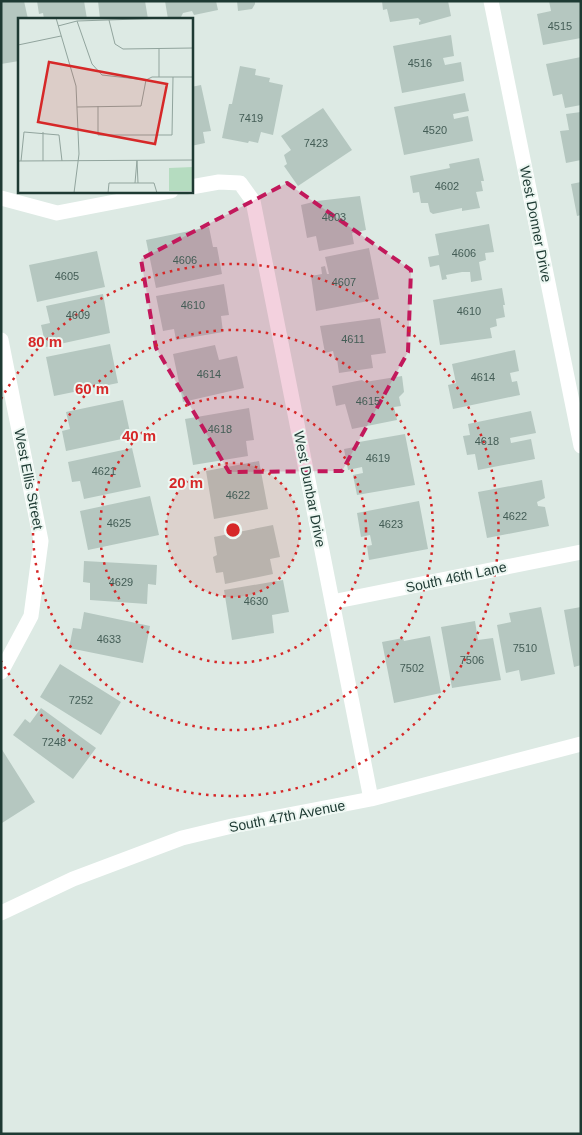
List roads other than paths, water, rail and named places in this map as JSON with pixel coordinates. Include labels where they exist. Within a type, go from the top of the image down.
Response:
[{"type":"street","name":"West Donner Drive","points":[[491,1],[581,446]]},
{"type":"street","name":"West Dunbar Drive","points":[[192,188],[219,182],[240,183],[253,201],[371,799]]},
{"type":"street","points":[[1,198],[57,212],[166,192]]},
{"type":"street","name":"West Ellis Street","points":[[1,340],[41,541],[30,616],[1,672]]},
{"type":"street","name":"South 46th Lane","points":[[332,602],[581,552]]},
{"type":"street","name":"South 47th Avenue","points":[[1,913],[73,879],[182,838],[232,826],[371,799],[581,744]]}]
